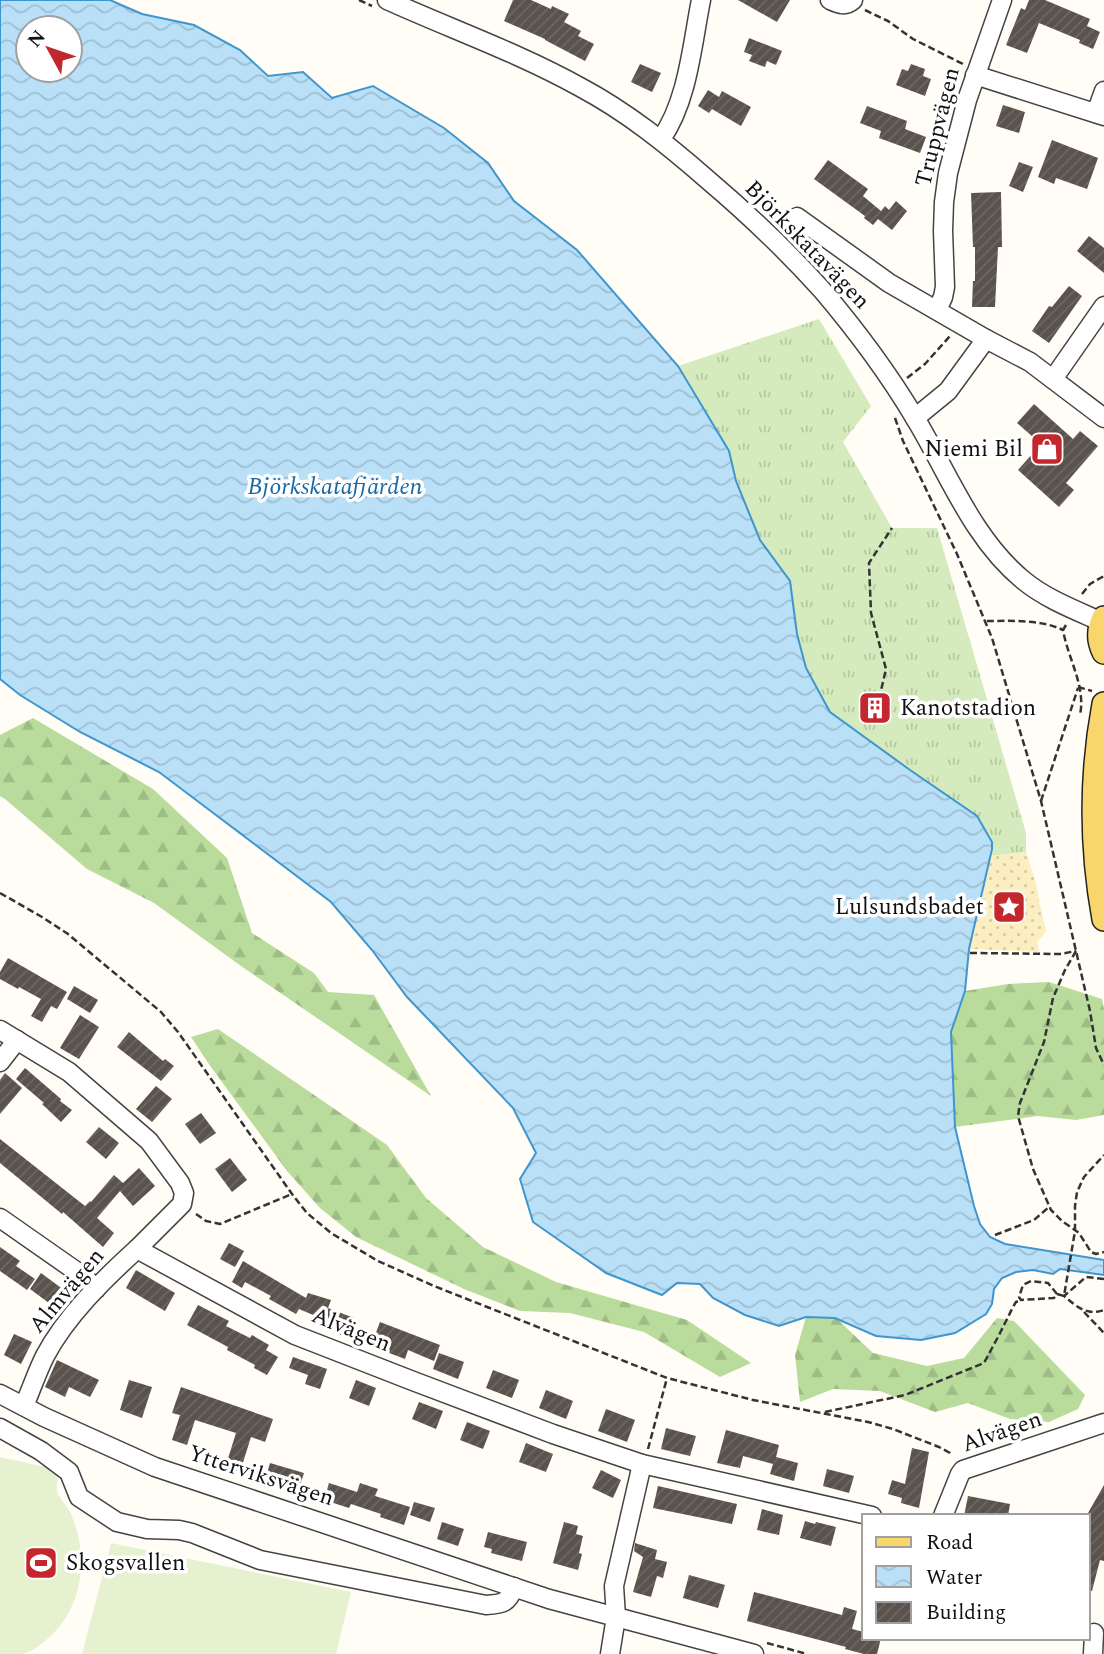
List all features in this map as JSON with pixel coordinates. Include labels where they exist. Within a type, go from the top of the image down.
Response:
[{"type":"main road","points":[[1103,620],[1099,638],[1104,652]]},
{"type":"main road","points":[[1104,704],[1096,752],[1094,804],[1095,845],[1104,919]]},
{"type":"street","points":[[661,139],[674,117],[681,96],[701,0]]},
{"type":"street","name":"Truppvägen","points":[[937,310],[945,287],[944,221],[948,173],[975,75],[1002,0]]},
{"type":"street","name":"Björkskatavägen","points":[[379,3],[506,52],[579,86],[661,139],[748,214],[790,256],[850,325],[895,386],[972,520],[1000,558],[1042,593],[1074,610],[1103,620]]},
{"type":"street","points":[[975,75],[1100,114],[1104,91]]},
{"type":"street","points":[[797,217],[889,282],[1017,355],[1104,418]]},
{"type":"street","points":[[1053,379],[1104,306]]},
{"type":"street","points":[[915,418],[948,391],[986,339]]},
{"type":"street","points":[[0,1030],[69,1072],[149,1141],[180,1183],[184,1193],[183,1204],[137,1249]]},
{"type":"street","points":[[0,1062],[17,1040]]},
{"type":"street","points":[[0,1218],[83,1276],[96,1289]]},
{"type":"street","name":"Almvägen","points":[[24,1406],[46,1354],[69,1320],[110,1273],[137,1249]]},
{"type":"street","name":"Alvägen","points":[[137,1249],[295,1335],[541,1429],[642,1464],[863,1514]]},
{"type":"street","name":"Ytterviksvägen","points":[[0,1394],[155,1467],[507,1603]]},
{"type":"street","name":"Alvägen","points":[[944,1514],[963,1470],[1104,1423]]},
{"type":"street","name":"Ytterviksvägen","points":[[0,1428],[41,1451],[69,1472],[79,1497],[117,1522],[147,1529],[179,1530],[260,1560],[486,1605],[549,1599],[754,1654]]},
{"type":"street","points":[[610,1654],[616,1617],[614,1586],[642,1464]]},
{"type":"street","points":[[1093,1654],[1094,1633]]},
{"type":"path","points":[[359,0],[379,3]]},
{"type":"path","points":[[843,1],[859,6],[888,21],[913,39],[971,67],[975,75]]},
{"type":"path","points":[[959,324],[925,364],[884,394],[992,638],[1041,801],[1096,1048],[1104,1065]]},
{"type":"path","points":[[879,699],[886,669],[871,613],[869,563],[892,528]]},
{"type":"path","points":[[985,621],[1016,621],[1063,630]]},
{"type":"path","points":[[1041,801],[1078,687],[1082,704],[1080,715]]},
{"type":"path","points":[[0,893],[68,934],[162,1012],[292,1194],[317,1223],[349,1245],[446,1291],[667,1378],[752,1400],[868,1422],[921,1438],[950,1453],[963,1470]]},
{"type":"path","points":[[970,953],[1060,954],[1076,951]]},
{"type":"path","points":[[1076,951],[1053,998],[1044,1042],[1017,1112],[1033,1169],[1049,1207],[1079,1233],[1091,1252],[1104,1252]]},
{"type":"path","points":[[1065,1296],[1080,1184],[1104,1155]]},
{"type":"path","points":[[183,1204],[206,1221],[220,1224],[292,1194]]},
{"type":"path","points":[[995,1236],[1034,1220],[1049,1207]]},
{"type":"path","points":[[1065,1296],[1086,1277],[1104,1279]]},
{"type":"path","points":[[1021,1300],[1019,1297],[1023,1285],[1031,1282],[1048,1283],[1057,1294],[1065,1296],[1081,1309],[1104,1333]]},
{"type":"path","points":[[821,1413],[905,1395],[984,1363],[1016,1302],[1055,1298],[1057,1294]]},
{"type":"path","points":[[1081,1309],[1094,1313],[1104,1310]]},
{"type":"path","points":[[642,1464],[667,1378]]},
{"type":"green space","points":[[819,319],[871,406],[843,442],[892,528],[937,528],[1026,833],[1026,852],[990,856],[992,849],[910,770],[830,712],[806,668],[797,634],[790,581],[760,540],[736,481],[729,451],[678,366]]},
{"type":"green space","points":[[33,718],[153,789],[227,858],[252,933],[314,973],[328,992],[374,995],[431,1096],[154,903],[87,869],[0,796],[0,735]]},
{"type":"green space","points":[[1049,982],[1102,999],[1104,1115],[1076,1120],[1038,1116],[955,1127],[951,1032],[965,991],[1008,984]]},
{"type":"green space","points":[[218,1029],[387,1145],[426,1198],[483,1247],[556,1282],[687,1320],[751,1363],[720,1377],[644,1332],[570,1313],[520,1311],[464,1289],[356,1237],[320,1208],[287,1171],[191,1037]]},
{"type":"green space","points":[[806,1317],[836,1318],[873,1353],[927,1366],[964,1358],[997,1318],[1014,1321],[1085,1395],[1078,1409],[1049,1422],[1010,1419],[968,1403],[935,1412],[880,1391],[833,1389],[800,1402],[795,1355]]},
{"type":"green space","name":"Skogsvallen","points":[[0,1457],[59,1470],[57,1491],[71,1514],[80,1542],[81,1572],[75,1600],[60,1626],[47,1639],[22,1654],[0,1654]]},
{"type":"green space","points":[[111,1543],[351,1592],[336,1654],[82,1654]]},
{"type":"sand","name":"Lulsundsbadet","points":[[1026,852],[1046,930],[1037,941],[1039,952],[969,949],[990,856]]},
{"type":"water","name":"Björkskatafjärden","points":[[0,0],[110,0],[142,14],[194,25],[240,50],[268,76],[303,72],[332,98],[373,86],[444,128],[488,163],[514,201],[577,250],[678,366],[729,451],[736,481],[760,540],[790,581],[797,634],[806,668],[830,712],[977,816],[992,842],[992,849],[969,949],[965,991],[951,1032],[955,1127],[974,1206],[980,1224],[990,1237],[1005,1244],[1104,1260],[1104,1275],[1060,1269],[1053,1274],[1033,1270],[1016,1272],[1002,1278],[994,1289],[992,1304],[986,1314],[955,1333],[921,1340],[876,1336],[835,1318],[806,1317],[779,1326],[745,1315],[713,1298],[700,1284],[677,1283],[662,1295],[606,1273],[533,1222],[520,1179],[536,1153],[513,1108],[407,997],[331,902],[159,772],[80,732],[20,695],[0,679]]},
{"type":"building","points":[[513,0],[531,0],[569,14],[564,22],[581,31],[578,36],[594,44],[585,61],[504,21]]},
{"type":"building","points":[[738,0],[790,0],[777,22]]},
{"type":"building","points":[[1029,0],[1045,0],[1090,19],[1087,26],[1100,32],[1093,49],[1079,43],[1080,40],[1039,23],[1027,53],[1006,45],[1021,8],[1025,10]]},
{"type":"building","points":[[749,38],[782,51],[776,65],[767,61],[765,67],[749,61],[752,55],[744,52]]},
{"type":"building","points":[[640,64],[661,73],[652,92],[631,82]]},
{"type":"building","points":[[911,64],[925,69],[923,76],[931,79],[925,96],[896,85],[902,69],[908,71]]},
{"type":"building","points":[[708,90],[719,97],[722,91],[751,107],[741,126],[712,109],[709,113],[698,106]]},
{"type":"building","points":[[1003,105],[1025,112],[1019,133],[996,126]]},
{"type":"building","points":[[867,106],[907,121],[905,129],[926,137],[920,153],[879,138],[881,131],[860,123]]},
{"type":"building","points":[[1052,140],[1098,158],[1087,189],[1056,178],[1054,184],[1038,177]]},
{"type":"building","points":[[828,160],[868,189],[863,196],[881,211],[885,206],[889,210],[896,201],[907,211],[892,230],[878,219],[873,225],[865,216],[814,179]]},
{"type":"building","points":[[1019,162],[1033,167],[1023,192],[1009,186]]},
{"type":"building","points":[[1001,192],[1002,247],[998,247],[995,307],[972,307],[975,247],[971,193]]},
{"type":"building","points":[[1089,236],[1104,248],[1104,273],[1077,251]]},
{"type":"building","points":[[1069,286],[1082,296],[1049,343],[1032,331],[1049,306],[1052,307]]},
{"type":"building","points":[[1034,404],[1073,439],[1080,431],[1098,446],[1066,483],[1074,490],[1059,507],[1018,470],[1041,444],[1017,423]]},
{"type":"building","name":"Kanotstadion","points":[[872,695],[888,704],[878,722],[861,712]]},
{"type":"building","points":[[8,958],[67,992],[57,1009],[51,1006],[42,1022],[31,1016],[41,999],[0,979],[0,972]]},
{"type":"building","points":[[74,986],[98,1000],[90,1013],[67,999]]},
{"type":"building","points":[[80,1015],[99,1027],[79,1059],[60,1048]]},
{"type":"building","points":[[129,1032],[163,1061],[165,1059],[174,1066],[161,1081],[117,1047]]},
{"type":"building","points":[[25,1068],[72,1110],[61,1122],[16,1079]]},
{"type":"building","points":[[5,1073],[22,1088],[0,1114],[0,1080]]},
{"type":"building","points":[[156,1086],[172,1099],[152,1122],[136,1109]]},
{"type":"building","points":[[201,1113],[216,1133],[200,1144],[185,1124]]},
{"type":"building","points":[[99,1127],[119,1143],[106,1159],[86,1142]]},
{"type":"building","points":[[0,1139],[85,1206],[114,1175],[123,1183],[139,1168],[155,1186],[133,1206],[120,1191],[97,1218],[114,1233],[103,1247],[0,1163]]},
{"type":"building","points":[[230,1158],[247,1180],[232,1192],[215,1169]]},
{"type":"building","points":[[229,1243],[244,1251],[235,1267],[220,1259]]},
{"type":"building","points":[[0,1247],[20,1261],[16,1266],[35,1279],[27,1290],[0,1271]]},
{"type":"building","points":[[243,1261],[306,1298],[308,1293],[331,1300],[328,1308],[354,1318],[346,1337],[322,1327],[325,1320],[299,1309],[296,1314],[245,1282],[242,1288],[232,1282]]},
{"type":"building","points":[[136,1270],[175,1293],[165,1311],[126,1288]]},
{"type":"building","points":[[41,1273],[64,1290],[53,1306],[30,1289]]},
{"type":"building","points":[[198,1305],[229,1321],[226,1326],[250,1338],[252,1335],[269,1345],[266,1350],[278,1357],[267,1375],[254,1368],[255,1365],[227,1350],[228,1347],[187,1325]]},
{"type":"building","points":[[380,1322],[440,1345],[434,1361],[408,1350],[405,1359],[371,1346]]},
{"type":"building","points":[[14,1334],[32,1342],[21,1364],[4,1355]]},
{"type":"building","points":[[439,1353],[464,1362],[458,1379],[433,1369]]},
{"type":"building","points":[[293,1357],[327,1369],[320,1389],[305,1384],[308,1375],[289,1368]]},
{"type":"building","points":[[57,1360],[99,1380],[90,1397],[69,1387],[65,1397],[45,1387]]},
{"type":"building","points":[[493,1370],[519,1380],[512,1398],[486,1388]]},
{"type":"building","points":[[129,1380],[152,1387],[142,1418],[120,1410]]},
{"type":"building","points":[[356,1380],[376,1388],[369,1406],[349,1398]]},
{"type":"building","points":[[181,1387],[273,1419],[265,1442],[251,1437],[240,1472],[225,1468],[236,1433],[195,1420],[187,1445],[172,1440],[180,1415],[172,1413]]},
{"type":"building","points":[[546,1390],[573,1401],[566,1419],[539,1408]]},
{"type":"building","points":[[419,1402],[443,1411],[436,1429],[412,1419]]},
{"type":"building","points":[[606,1409],[635,1420],[627,1442],[598,1431]]},
{"type":"building","points":[[467,1422],[490,1431],[483,1449],[460,1440]]},
{"type":"building","points":[[666,1428],[696,1436],[690,1456],[661,1449]]},
{"type":"building","points":[[726,1430],[779,1445],[776,1457],[798,1463],[794,1481],[770,1474],[773,1464],[743,1456],[740,1468],[717,1463]]},
{"type":"building","points":[[526,1443],[553,1454],[546,1472],[519,1462]]},
{"type":"building","points":[[912,1448],[929,1452],[919,1508],[901,1503],[902,1498],[888,1494],[892,1480],[905,1484]]},
{"type":"building","points":[[270,1463],[304,1473],[298,1491],[266,1477]]},
{"type":"building","points":[[827,1469],[854,1476],[849,1493],[823,1486]]},
{"type":"building","points":[[601,1470],[621,1480],[613,1498],[592,1488]]},
{"type":"building","points":[[329,1483],[357,1492],[360,1483],[378,1489],[375,1496],[410,1507],[404,1525],[351,1504],[349,1508],[324,1500]]},
{"type":"building","points":[[1104,1485],[1104,1561],[1100,1560],[1092,1591],[1090,1590],[1088,1513]]},
{"type":"building","points":[[658,1486],[737,1504],[732,1524],[653,1508]]},
{"type":"building","points":[[968,1496],[1010,1504],[1008,1514],[964,1514]]},
{"type":"building","points":[[414,1502],[435,1508],[430,1522],[410,1515]]},
{"type":"building","points":[[762,1509],[783,1515],[779,1535],[757,1530]]},
{"type":"building","points":[[805,1521],[836,1527],[831,1546],[800,1538]]},
{"type":"building","points":[[442,1522],[464,1529],[458,1546],[437,1539]]},
{"type":"building","points":[[564,1522],[578,1526],[576,1534],[583,1536],[578,1570],[553,1563]]},
{"type":"building","points":[[488,1532],[527,1542],[522,1561],[491,1553],[492,1549],[484,1547]]},
{"type":"building","points":[[635,1543],[657,1550],[655,1559],[667,1562],[663,1578],[657,1576],[651,1597],[633,1592],[643,1557],[634,1551]]},
{"type":"building","points":[[689,1575],[725,1585],[718,1608],[683,1598]]},
{"type":"building","points":[[754,1592],[842,1615],[844,1607],[857,1611],[852,1629],[862,1632],[862,1640],[880,1640],[877,1654],[864,1654],[747,1621]]},
{"type":"place","name":"Niemi Bil","points":[[1047,449]]},
{"type":"place","name":"Kanotstadion","points":[[875,708]]},
{"type":"place","name":"Lulsundsbadet","points":[[1009,907]]},
{"type":"place","name":"Skogsvallen","points":[[41,1563]]}]
